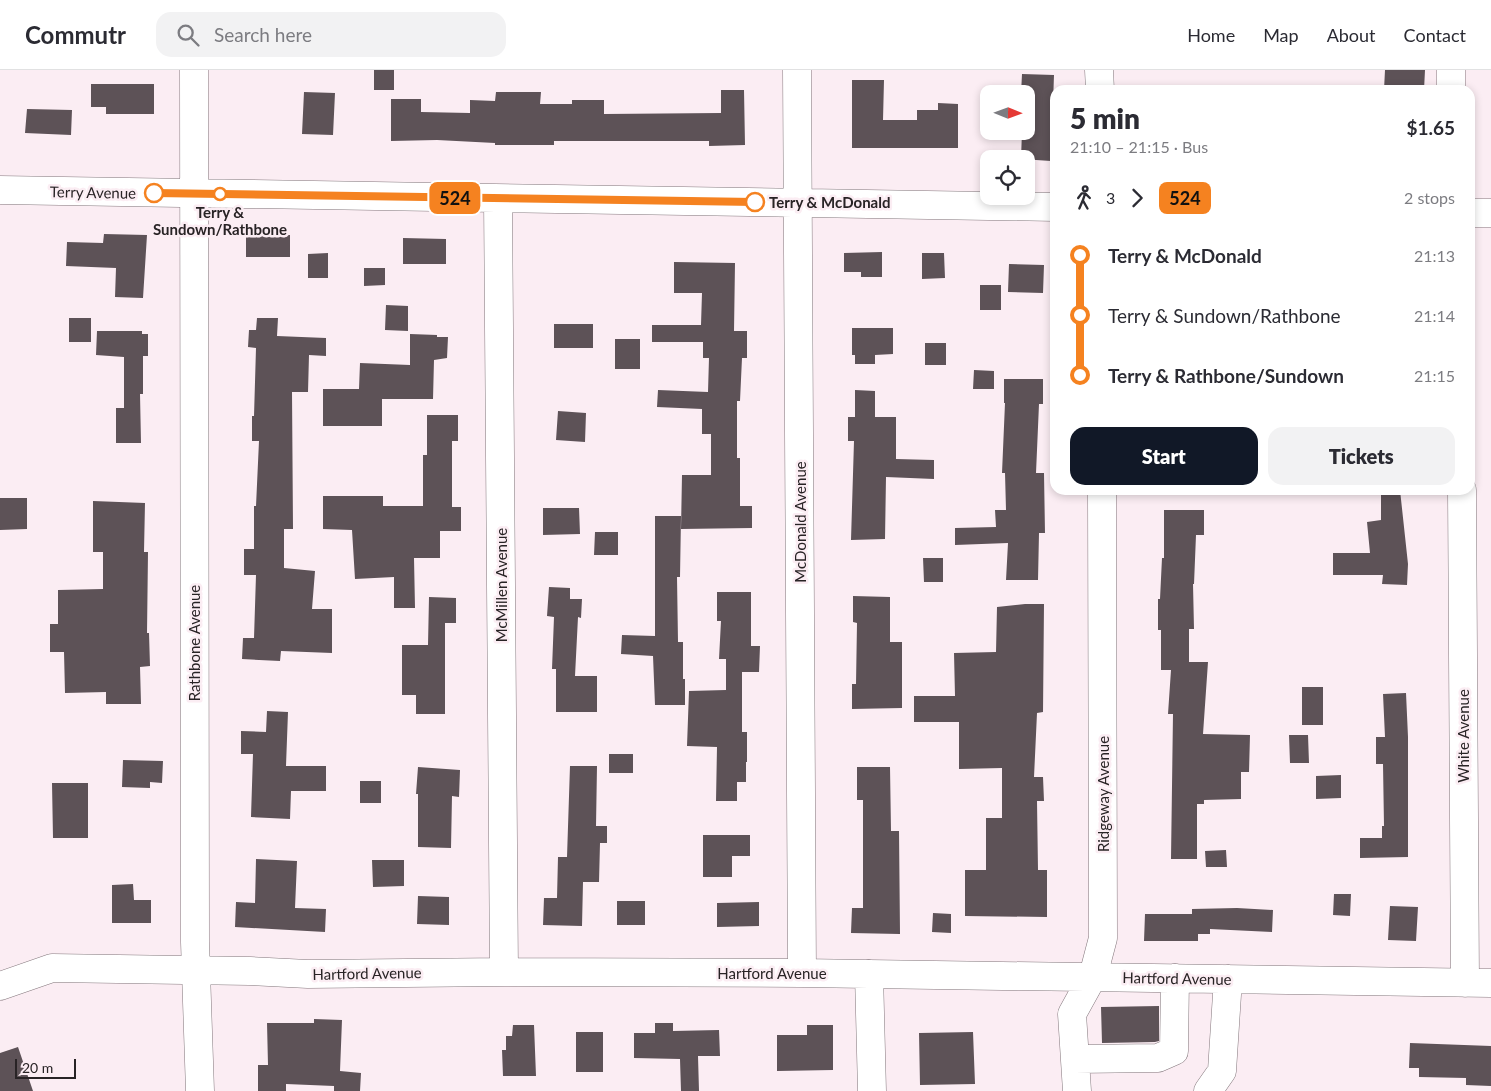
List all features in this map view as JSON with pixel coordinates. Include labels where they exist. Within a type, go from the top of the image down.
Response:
[{"type":"street","name":"Rathbone Avenue","points":[[194,70],[196,971],[200,1091]]},
{"type":"street","name":"McDonald Avenue","points":[[797,70],[802,973]]},
{"type":"street","points":[[1099,70],[1100,85]]},
{"type":"street","points":[[1451,70],[1451,85]]},
{"type":"street","name":"Terry Avenue","points":[[0,190],[1050,207]]},
{"type":"street","name":"McMillen Avenue","points":[[498,198],[504,972]]},
{"type":"street","points":[[1475,213],[1491,213]]},
{"type":"street","name":"Ridgeway Avenue","points":[[1077,1091],[1072,1014],[1093,976],[1104,938],[1102,495]]},
{"type":"street","name":"White Avenue","points":[[1462,495],[1478,983]]},
{"type":"street","name":"Hartford Avenue","points":[[0,986],[52,968],[308,974],[504,972],[802,973],[1478,983]]},
{"type":"street","points":[[869,974],[872,1091]]},
{"type":"street","points":[[1075,1059],[1158,1058],[1174,1051],[1175,978]]},
{"type":"street","points":[[1208,1091],[1222,1071],[1228,978]]},
{"type":"building","points":[[374,70],[394,70],[394,90],[374,90]]},
{"type":"building","points":[[1385,70],[1425,70],[1424,85],[1384,85]]},
{"type":"building","points":[[1022,74],[1054,75],[1054,85],[1050,85],[1050,161],[1035,160],[1035,150],[1021,150],[1022,140],[1035,140],[1035,85],[1021,85]]},
{"type":"building","points":[[852,80],[884,80],[883,120],[917,120],[917,110],[938,110],[938,103],[958,104],[958,148],[852,148]]},
{"type":"building","points":[[91,84],[154,84],[154,114],[106,114],[106,107],[91,107]]},
{"type":"building","points":[[721,90],[744,90],[745,145],[709,146],[709,141],[554,141],[554,145],[495,145],[495,143],[437,140],[391,141],[391,99],[421,99],[421,112],[470,113],[470,100],[495,101],[496,92],[541,92],[540,104],[572,104],[572,100],[604,100],[604,114],[721,113]]},
{"type":"building","points":[[304,92],[335,93],[333,135],[302,134]]},
{"type":"building","points":[[27,109],[72,110],[71,135],[25,133]]},
{"type":"building","points":[[104,234],[147,235],[143,298],[115,297],[116,268],[66,266],[67,242],[103,243]]},
{"type":"building","points":[[246,235],[290,235],[290,257],[246,257]]},
{"type":"building","points":[[403,238],[446,239],[446,264],[403,264]]},
{"type":"building","points":[[882,252],[882,277],[861,277],[861,272],[844,272],[844,253]]},
{"type":"building","points":[[328,253],[328,278],[308,278],[308,254]]},
{"type":"building","points":[[922,253],[944,253],[945,278],[922,279]]},
{"type":"building","points":[[674,262],[735,263],[734,331],[747,331],[747,358],[742,358],[740,401],[737,401],[737,458],[740,458],[740,506],[752,506],[752,528],[681,529],[682,475],[711,475],[711,434],[702,434],[702,409],[657,407],[658,390],[708,392],[709,358],[703,358],[703,342],[652,342],[652,325],[701,325],[702,293],[674,293]]},
{"type":"building","points":[[1009,264],[1044,265],[1043,293],[1008,292]]},
{"type":"building","points":[[364,268],[385,268],[385,285],[364,286]]},
{"type":"building","points":[[980,285],[1001,285],[1001,310],[980,310]]},
{"type":"building","points":[[386,305],[408,306],[408,331],[385,330]]},
{"type":"building","points":[[69,318],[91,318],[91,342],[69,342]]},
{"type":"building","points":[[257,318],[278,318],[277,336],[326,338],[326,356],[309,355],[308,392],[292,392],[293,529],[284,529],[284,568],[315,571],[312,609],[332,609],[332,653],[281,651],[280,661],[242,659],[243,638],[254,638],[256,575],[244,575],[244,549],[254,549],[254,506],[256,506],[259,441],[252,441],[256,348],[248,347],[249,330],[256,330]]},
{"type":"building","points":[[554,324],[593,324],[593,348],[554,348]]},
{"type":"building","points":[[852,328],[893,328],[893,354],[875,355],[875,364],[855,364],[855,355],[852,355]]},
{"type":"building","points":[[97,331],[142,331],[142,334],[148,334],[148,356],[143,356],[143,394],[140,394],[141,443],[116,443],[116,408],[124,408],[124,357],[96,355]]},
{"type":"building","points":[[410,334],[448,337],[447,358],[434,360],[433,399],[382,399],[382,426],[323,426],[323,389],[359,389],[360,363],[410,365]]},
{"type":"building","points":[[615,339],[640,339],[640,369],[615,369]]},
{"type":"building","points":[[925,343],[946,343],[946,365],[925,365]]},
{"type":"building","points":[[974,370],[994,371],[994,389],[973,389]]},
{"type":"building","points":[[1004,379],[1043,379],[1043,404],[1039,404],[1036,473],[1044,473],[1045,533],[1039,533],[1038,580],[1006,580],[1008,543],[955,545],[955,528],[996,527],[995,510],[1006,510],[1005,473],[1002,473],[1005,403]]},
{"type":"building","points":[[855,390],[875,391],[875,417],[896,417],[896,459],[934,460],[934,479],[886,477],[885,539],[851,540],[854,441],[848,441],[848,417],[855,417]]},
{"type":"building","points":[[558,411],[586,413],[585,442],[556,440]]},
{"type":"building","points":[[427,415],[458,415],[458,441],[452,441],[452,507],[461,507],[461,531],[440,531],[440,558],[414,558],[415,608],[394,608],[394,577],[355,579],[352,530],[323,529],[323,496],[383,496],[383,506],[423,506],[423,455],[427,455]]},
{"type":"building","points":[[1381,495],[1401,495],[1408,564],[1407,585],[1382,584],[1383,575],[1333,575],[1333,553],[1370,553],[1367,522],[1381,520]]},
{"type":"building","points":[[0,498],[27,498],[27,529],[0,530]]},
{"type":"building","points":[[93,501],[145,503],[144,552],[148,552],[147,633],[149,633],[150,666],[140,667],[141,704],[106,704],[106,692],[65,693],[64,652],[50,652],[50,624],[58,624],[58,590],[103,589],[103,552],[93,552]]},
{"type":"building","points":[[543,508],[579,508],[580,534],[543,535]]},
{"type":"building","points":[[1164,510],[1204,510],[1204,535],[1196,535],[1193,584],[1194,629],[1189,629],[1189,662],[1208,662],[1203,734],[1250,735],[1249,772],[1241,772],[1241,799],[1204,800],[1204,804],[1197,804],[1197,859],[1171,859],[1173,714],[1168,714],[1171,670],[1161,670],[1161,630],[1158,630],[1158,599],[1160,599],[1162,558],[1164,558]]},
{"type":"building","points":[[655,516],[681,516],[680,577],[677,577],[678,642],[683,642],[685,705],[655,705],[653,656],[621,654],[622,635],[655,636]]},
{"type":"building","points":[[595,532],[618,532],[618,555],[594,555]]},
{"type":"building","points":[[923,558],[943,558],[943,582],[924,582]]},
{"type":"building","points":[[549,587],[570,588],[570,599],[582,599],[581,618],[578,617],[575,676],[597,676],[597,712],[556,712],[556,669],[552,669],[554,617],[547,616]]},
{"type":"building","points":[[717,592],[751,592],[751,646],[760,646],[759,672],[742,672],[742,732],[747,732],[747,762],[746,782],[737,782],[737,801],[716,801],[717,747],[687,746],[689,691],[726,690],[726,659],[719,659],[721,621],[717,621]]},
{"type":"building","points":[[853,596],[890,597],[890,642],[902,642],[902,708],[852,709],[852,684],[856,684],[857,623],[853,622]]},
{"type":"building","points":[[429,597],[456,598],[456,623],[445,623],[445,714],[416,714],[416,695],[402,695],[402,645],[428,645]]},
{"type":"building","points":[[1044,604],[1043,712],[1037,713],[1034,777],[1043,777],[1044,801],[1037,801],[1038,870],[1047,870],[1047,917],[965,916],[965,870],[986,870],[986,818],[1002,818],[1002,768],[959,769],[959,722],[914,722],[914,696],[955,696],[954,653],[996,652],[997,607]]},
{"type":"building","points":[[1302,687],[1323,687],[1323,725],[1302,725]]},
{"type":"building","points":[[1406,693],[1408,857],[1360,858],[1360,838],[1382,838],[1382,826],[1384,826],[1383,764],[1376,764],[1376,737],[1385,737],[1383,694]]},
{"type":"building","points":[[267,711],[288,712],[286,766],[326,766],[326,791],[291,791],[290,819],[251,817],[253,754],[241,754],[241,731],[266,732]]},
{"type":"building","points":[[1289,735],[1308,735],[1309,763],[1290,763]]},
{"type":"building","points":[[609,754],[633,754],[633,773],[609,773]]},
{"type":"building","points":[[123,760],[163,761],[162,783],[150,782],[150,788],[122,787]]},
{"type":"building","points":[[570,766],[597,766],[596,826],[607,826],[607,843],[600,843],[599,882],[583,882],[582,926],[543,925],[544,898],[557,898],[558,857],[567,857]]},
{"type":"building","points":[[418,767],[460,770],[459,797],[452,796],[451,848],[418,847],[418,794],[416,794]]},
{"type":"building","points":[[857,767],[890,767],[891,831],[899,831],[900,934],[851,933],[852,908],[863,908],[863,800],[857,800]]},
{"type":"building","points":[[1341,775],[1341,798],[1316,799],[1316,776]]},
{"type":"building","points":[[360,781],[381,781],[381,803],[360,803]]},
{"type":"building","points":[[52,783],[88,783],[88,838],[53,838]]},
{"type":"building","points":[[703,835],[750,835],[750,856],[732,856],[732,877],[703,877]]},
{"type":"building","points":[[1226,850],[1227,867],[1206,867],[1205,851]]},
{"type":"building","points":[[256,859],[297,861],[295,908],[326,909],[325,932],[235,927],[236,902],[255,903]]},
{"type":"building","points":[[372,860],[404,860],[404,886],[373,887]]},
{"type":"building","points":[[133,884],[134,900],[151,900],[151,923],[112,923],[112,885]]},
{"type":"building","points":[[1334,894],[1351,894],[1350,916],[1333,915]]},
{"type":"building","points":[[418,896],[449,897],[449,925],[417,924]]},
{"type":"building","points":[[617,901],[645,901],[645,925],[617,925]]},
{"type":"building","points":[[759,902],[759,926],[717,927],[717,903]]},
{"type":"building","points":[[1390,906],[1418,907],[1416,941],[1388,940]]},
{"type":"building","points":[[1237,908],[1273,910],[1272,932],[1210,929],[1210,934],[1198,934],[1198,941],[1144,941],[1145,914],[1192,914],[1192,909]]},
{"type":"building","points":[[933,913],[951,914],[951,933],[932,932]]},
{"type":"building","points":[[1159,1006],[1159,1041],[1102,1043],[1101,1007]]},
{"type":"building","points":[[314,1019],[342,1020],[340,1071],[361,1073],[360,1091],[334,1091],[334,1086],[286,1084],[286,1091],[258,1091],[258,1065],[268,1065],[267,1023],[314,1023]]},
{"type":"building","points":[[655,1023],[673,1023],[673,1031],[719,1030],[720,1056],[698,1056],[699,1091],[681,1091],[680,1059],[634,1058],[634,1033],[655,1033]]},
{"type":"building","points":[[513,1025],[534,1025],[536,1076],[503,1076],[502,1050],[506,1050],[506,1036],[512,1036]]},
{"type":"building","points":[[807,1025],[833,1025],[833,1070],[777,1071],[777,1035],[807,1035]]},
{"type":"building","points":[[576,1032],[603,1032],[603,1072],[576,1072]]},
{"type":"building","points":[[973,1032],[975,1084],[920,1085],[919,1033]]},
{"type":"building","points":[[1410,1043],[1491,1046],[1491,1086],[1466,1085],[1466,1078],[1419,1077],[1419,1068],[1409,1068]]},
{"type":"building","points":[[18,1047],[33,1091],[0,1091],[0,1053]]},
{"type":"bus line","name":"524","points":[[154,193],[755,202]]},
{"type":"place","name":"Terry & Sundown/Rathbone","points":[[220,194]]},
{"type":"place","name":"Terry & McDonald","points":[[755,202]]}]
